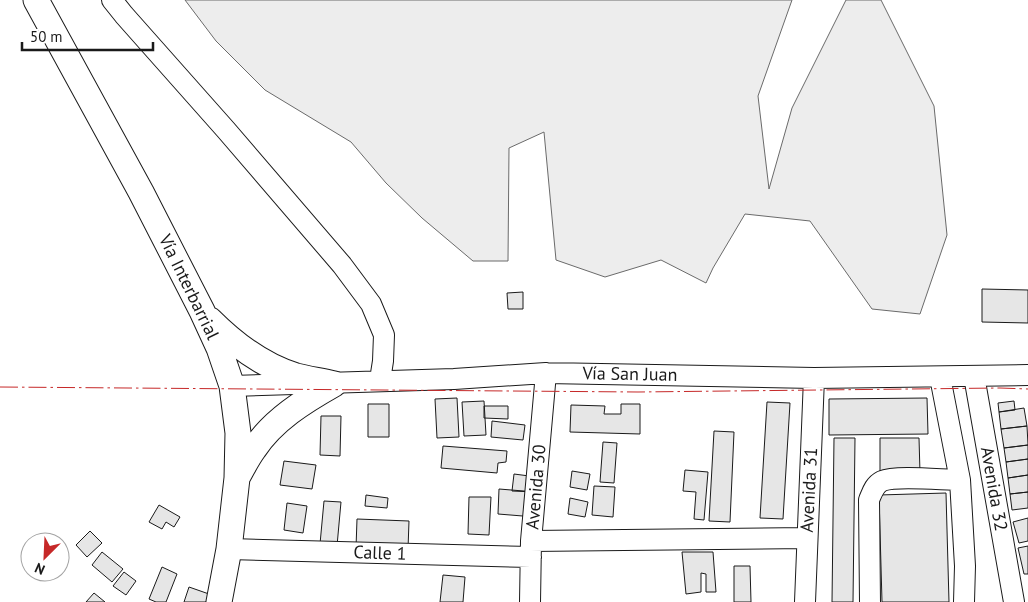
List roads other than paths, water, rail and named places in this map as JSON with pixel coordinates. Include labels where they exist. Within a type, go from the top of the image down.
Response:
[{"type":"main road","name":"Vía Interbarrial","points":[[36,0],[141,192],[202,311],[219,348],[232,386],[238,433],[237,478],[229,549],[219,602]]},
{"type":"main road","points":[[202,311],[220,331],[273,367],[296,376],[334,384]]},
{"type":"main road","points":[[237,478],[254,448],[272,428],[299,404],[334,384]]},
{"type":"street","points":[[112,0],[316,235],[371,304],[384,335],[380,380]]},
{"type":"street","name":"Vía San Juan","points":[[232,386],[454,379],[546,372],[814,378],[1028,376]]},
{"type":"street","name":"Avenida 30","points":[[530,602],[531,549],[546,372]]},
{"type":"street","name":"Avenida 32","points":[[974,376],[1014,602]]},
{"type":"street","points":[[940,377],[960,480],[965,566],[964,602]]},
{"type":"street","name":"Avenida 31","points":[[805,602],[814,378]]},
{"type":"street","points":[[870,602],[870,500],[874,488],[882,481],[898,479],[960,480]]},
{"type":"street","name":"Calle 1","points":[[229,549],[531,549],[807,538]]}]
